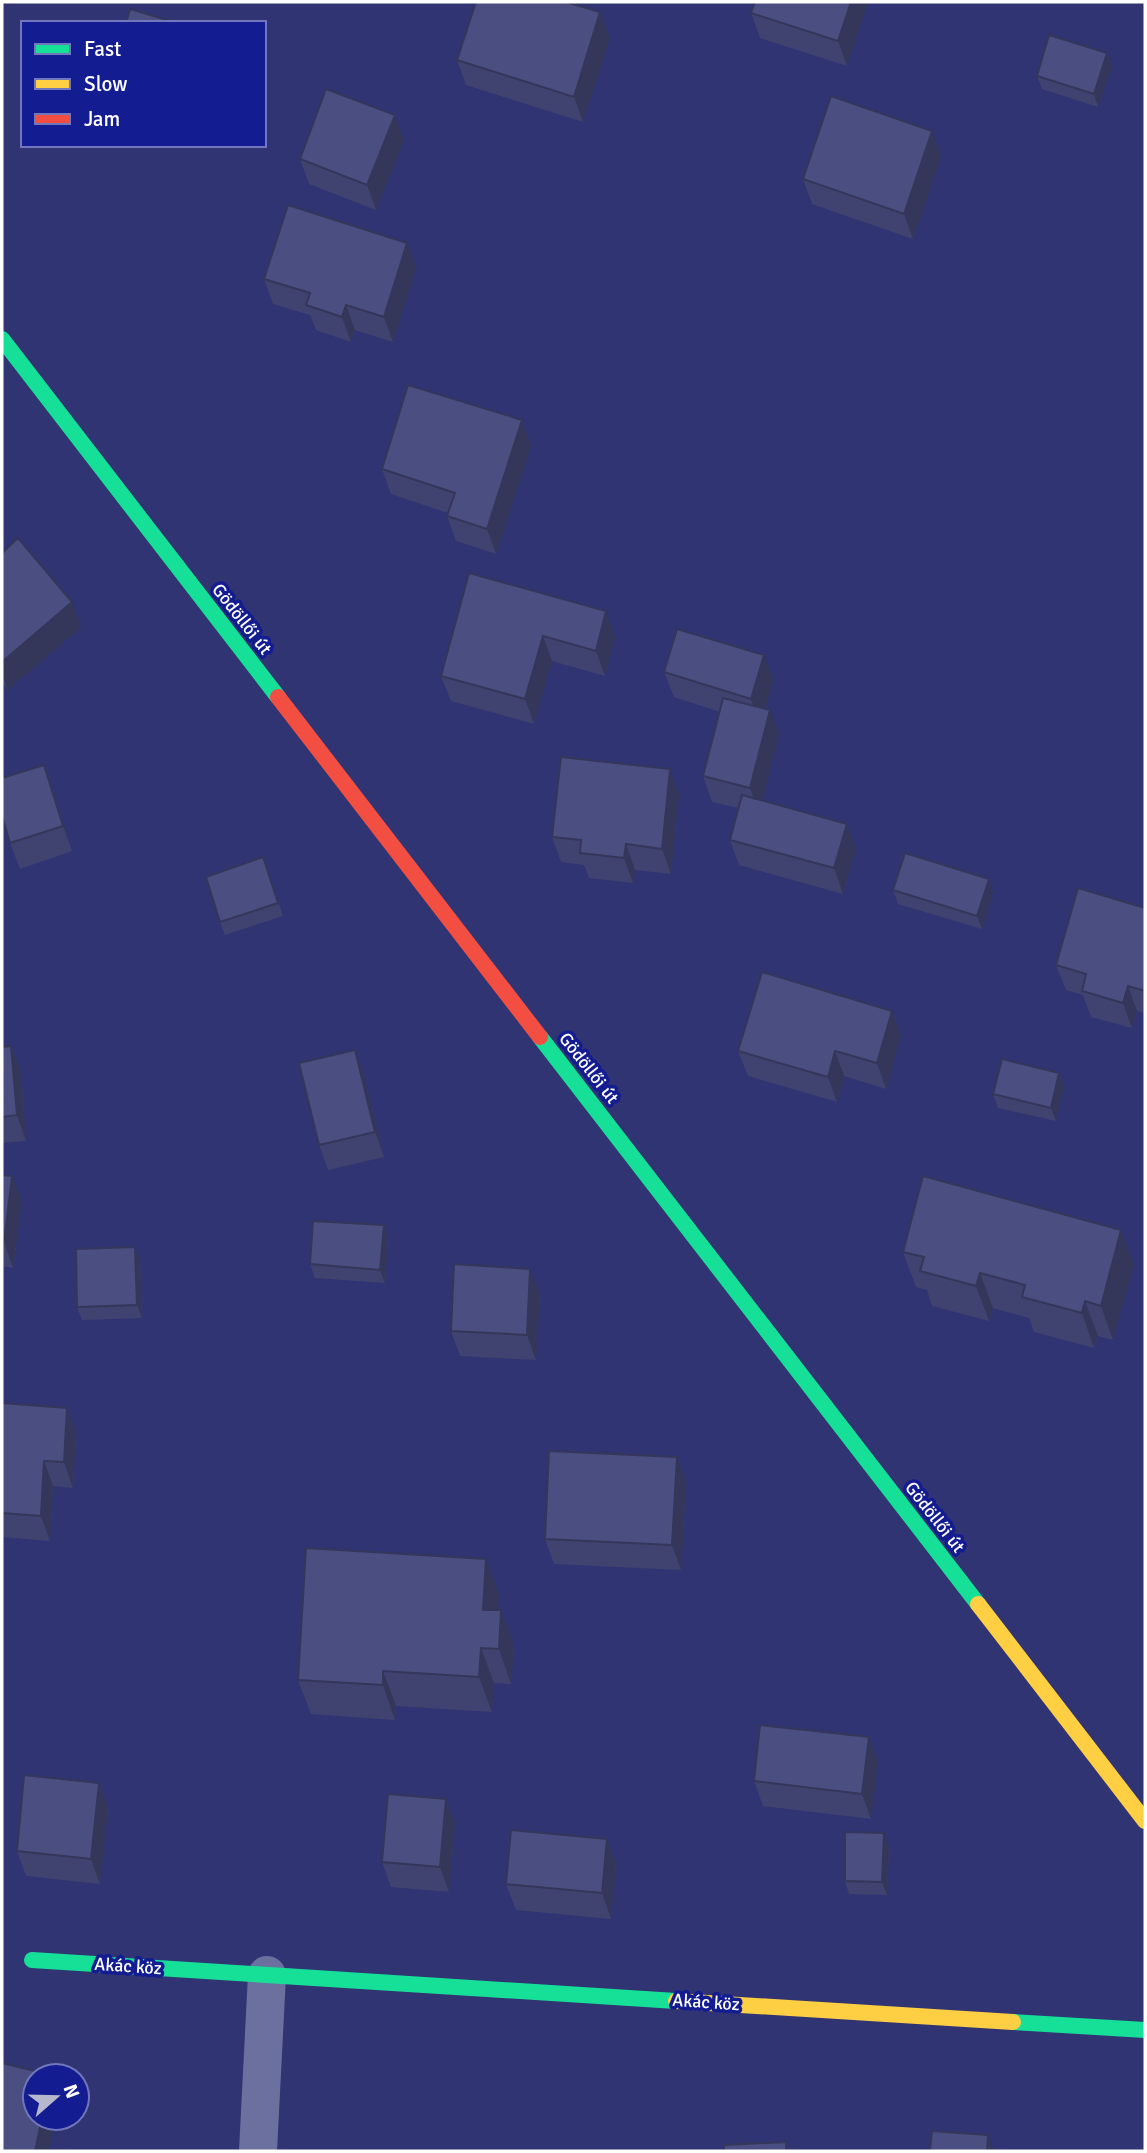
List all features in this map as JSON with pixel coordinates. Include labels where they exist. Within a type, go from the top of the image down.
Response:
[{"type":"main road","name":"Gödöllői út","points":[[2,339],[1145,1821]]},
{"type":"main road","name":"Akác köz","points":[[32,1960],[1145,2030]]},
{"type":"street","points":[[258,2151],[267,1975]]},
{"type":"building","points":[[476,2],[566,2],[600,12],[574,97],[457,60]]},
{"type":"building","points":[[755,2],[851,2],[838,41],[751,13]]},
{"type":"building","points":[[130,9],[170,21],[127,21]]},
{"type":"building","points":[[1049,35],[1107,53],[1094,94],[1037,76]]},
{"type":"building","points":[[326,89],[395,115],[367,185],[300,159]]},
{"type":"building","points":[[831,96],[932,131],[904,214],[803,179]]},
{"type":"building","points":[[288,205],[407,243],[384,317],[346,305],[342,317],[306,305],[310,293],[264,279]]},
{"type":"building","points":[[408,385],[522,420],[487,529],[447,516],[455,493],[382,469]]},
{"type":"building","points":[[18,538],[72,602],[2,662],[2,553]]},
{"type":"building","points":[[469,573],[606,611],[596,651],[543,636],[525,699],[441,676]]},
{"type":"building","points":[[677,629],[764,655],[751,699],[664,672]]},
{"type":"building","points":[[723,698],[770,710],[750,788],[703,776]]},
{"type":"building","points":[[561,757],[670,769],[662,849],[626,844],[624,858],[580,853],[581,840],[552,837]]},
{"type":"building","points":[[44,765],[63,826],[10,843],[2,816],[2,778]]},
{"type":"building","points":[[742,795],[847,824],[834,868],[730,840]]},
{"type":"building","points":[[905,853],[989,879],[977,916],[893,890]]},
{"type":"building","points":[[263,857],[278,903],[220,922],[206,877]]},
{"type":"building","points":[[1078,888],[1145,908],[1145,991],[1128,986],[1123,1003],[1082,991],[1086,974],[1056,965]]},
{"type":"building","points":[[762,972],[892,1011],[877,1063],[835,1051],[828,1077],[738,1051]]},
{"type":"building","points":[[11,1046],[17,1115],[2,1117],[2,1047]]},
{"type":"building","points":[[355,1050],[375,1132],[319,1145],[299,1063]]},
{"type":"building","points":[[1002,1059],[1059,1073],[1051,1108],[993,1094]]},
{"type":"building","points":[[2,1175],[12,1176],[4,1242],[2,1242]]},
{"type":"building","points":[[923,1176],[1121,1230],[1101,1306],[1085,1301],[1082,1313],[1022,1297],[1025,1285],[980,1273],[976,1286],[920,1271],[924,1257],[903,1252]]},
{"type":"building","points":[[313,1221],[384,1225],[380,1270],[310,1264]]},
{"type":"building","points":[[135,1247],[137,1305],[77,1307],[76,1249]]},
{"type":"building","points":[[454,1264],[530,1269],[527,1335],[451,1331]]},
{"type":"building","points":[[2,1403],[67,1408],[64,1462],[44,1461],[41,1516],[2,1513]]},
{"type":"building","points":[[549,1451],[677,1457],[672,1545],[545,1539]]},
{"type":"building","points":[[306,1548],[486,1559],[483,1610],[501,1610],[499,1649],[481,1648],[479,1677],[383,1671],[383,1685],[298,1680]]},
{"type":"building","points":[[760,1725],[869,1737],[862,1794],[754,1781]]},
{"type":"building","points":[[24,1775],[99,1783],[91,1859],[17,1851]]},
{"type":"building","points":[[388,1794],[446,1799],[440,1867],[382,1862]]},
{"type":"building","points":[[511,1830],[607,1839],[602,1893],[506,1884]]},
{"type":"building","points":[[845,1832],[884,1833],[882,1882],[845,1881]]},
{"type":"building","points":[[2,2063],[21,2068],[21,2132],[39,2132],[35,2151],[2,2151]]},
{"type":"building","points":[[932,2131],[988,2135],[987,2151],[930,2151]]},
{"type":"building","points":[[786,2142],[786,2151],[724,2151],[724,2145]]},
{"type":"traffic: fast","points":[[2,339],[278,697]]},
{"type":"traffic: fast","points":[[540,1037],[978,1604]]},
{"type":"traffic: fast","points":[[32,1960],[676,2001]]},
{"type":"traffic: fast","points":[[1013,2022],[1145,2030]]},
{"type":"traffic: slow","points":[[978,1604],[1145,1821]]},
{"type":"traffic: slow","points":[[676,2001],[1013,2022]]},
{"type":"traffic: jam","points":[[278,697],[540,1037]]}]
